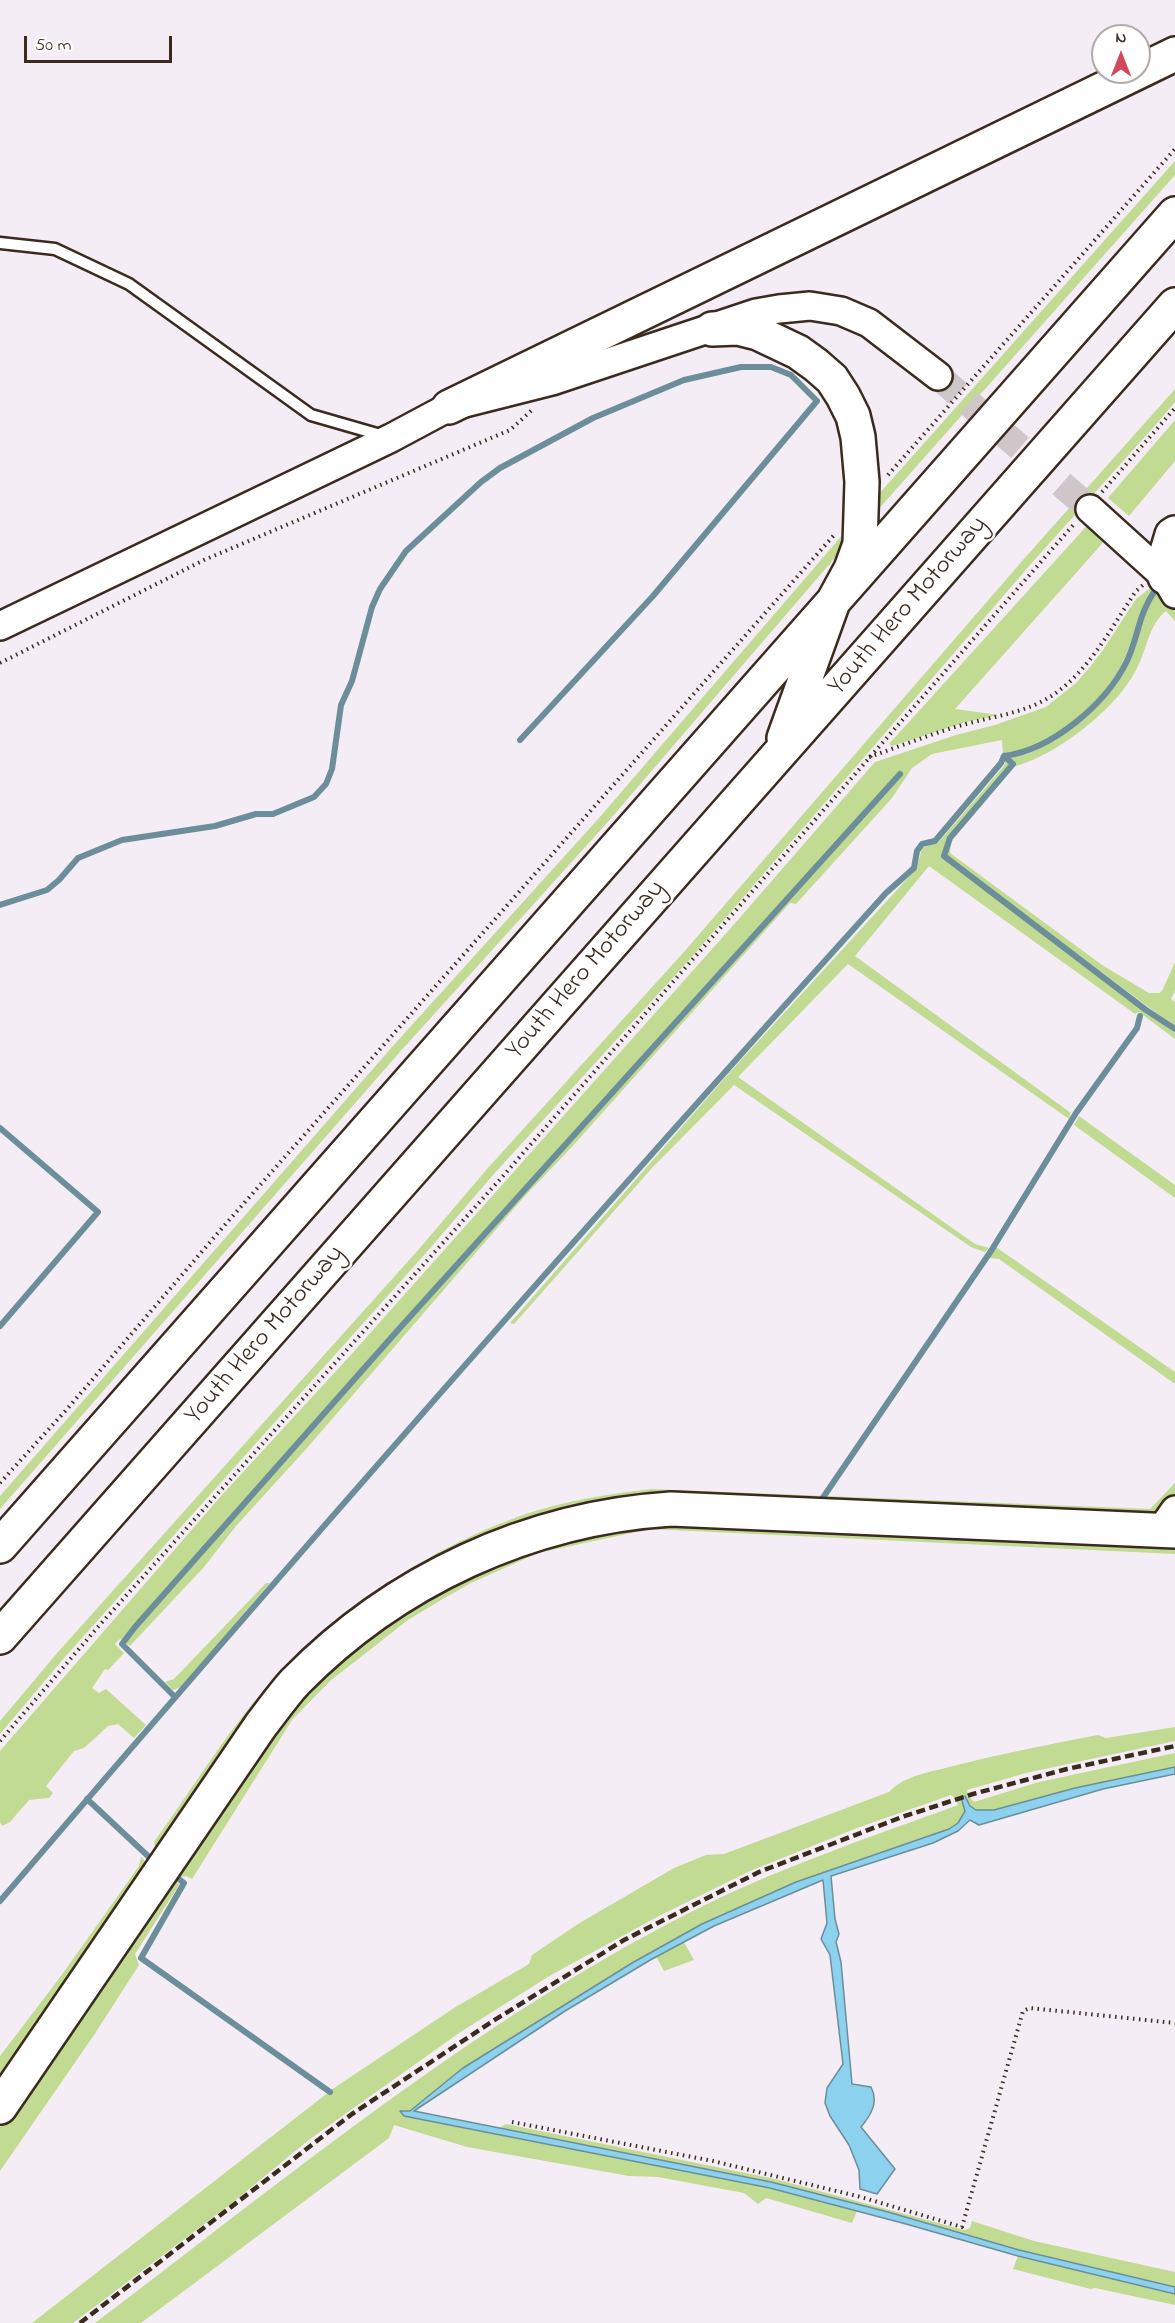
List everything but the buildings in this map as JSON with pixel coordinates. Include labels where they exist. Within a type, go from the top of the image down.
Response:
[{"type":"main road","points":[[449,407],[1175,54]]},
{"type":"main road","points":[[0,1546],[1175,214]]},
{"type":"main road","name":"Youth Hero Motorway","points":[[0,1637],[1175,305]]},
{"type":"main road","points":[[712,329],[738,328],[768,337],[798,352],[832,380],[853,416],[858,438],[862,482],[860,544],[851,569],[833,602],[778,755]]},
{"type":"main road","points":[[1170,586],[1166,555],[1172,535],[1175,533]]},
{"type":"main road","points":[[0,2107],[261,1725],[293,1684],[363,1622],[414,1588],[468,1559],[518,1539],[568,1525],[618,1514],[671,1509],[1170,1524]]},
{"type":"street","points":[[0,626],[391,438],[449,407],[552,381],[756,313],[810,306],[841,311],[869,323],[938,376]]},
{"type":"street","points":[[1090,507],[1170,586]]},
{"type":"lane","points":[[0,243],[55,249],[129,284],[311,415],[391,438]]},
{"type":"path","points":[[0,1483],[68,1408],[238,1209],[1175,149]]},
{"type":"path","points":[[0,663],[204,560],[510,430],[552,389],[552,381]]},
{"type":"path","points":[[0,1742],[105,1619],[503,1176],[1175,408]]},
{"type":"path","points":[[868,757],[965,724],[1021,711],[1044,701],[1061,689],[1083,668],[1136,591],[1150,578],[1170,586]]},
{"type":"path","points":[[512,2122],[713,2161],[861,2198],[962,2227],[1023,2011],[1030,2008],[1175,2023]]},
{"type":"green space","points":[[1175,161],[1175,175],[868,521],[870,504]]},
{"type":"green space","points":[[1175,389],[1175,402],[1159,421],[1030,565],[690,959],[493,1175],[65,1657],[0,1734],[0,1721],[58,1652],[419,1249],[487,1169],[683,953],[1023,560]]},
{"type":"green space","points":[[1175,420],[1175,461],[1129,516],[1108,498]]},
{"type":"green space","points":[[1093,519],[1108,537],[955,709],[999,715],[966,722],[892,746],[889,744]]},
{"type":"green space","points":[[851,525],[845,546],[606,824],[399,1053],[0,1509],[0,1496],[392,1047],[599,818]]},
{"type":"green space","points":[[1158,582],[1143,609],[1118,672],[1086,711],[1058,733],[1027,749],[1003,754],[1002,740],[932,754],[912,768],[892,798],[796,904],[790,903],[570,1149],[524,1197],[307,1448],[236,1526],[204,1567],[130,1646],[120,1639],[115,1644],[124,1653],[108,1670],[105,1669],[92,1688],[99,1693],[106,1689],[146,1725],[134,1738],[118,1724],[108,1726],[84,1748],[74,1751],[46,1786],[53,1793],[49,1798],[29,1800],[10,1822],[2,1826],[0,1822],[0,1751],[221,1496],[348,1358],[737,921],[875,762],[1046,707],[1076,683],[1103,650],[1136,599]]},
{"type":"green space","points":[[1157,590],[1175,603],[1175,621],[1166,611],[1160,616],[1137,668],[1116,699],[1084,729],[1065,742],[1029,762],[1012,767],[1015,764],[1007,757],[1030,753],[1058,737],[1087,714],[1113,687],[1129,659],[1144,615]]},
{"type":"green space","points":[[1006,760],[1010,764],[948,837],[942,856],[1175,1033],[1175,1039],[1139,1012],[1135,1014],[929,866],[855,956],[1071,1113],[1069,1119],[848,964],[738,1077],[975,1244],[989,1248],[985,1252],[971,1247],[734,1085],[653,1167],[514,1324],[510,1323],[730,1072],[917,868],[922,848],[938,843],[1004,766]]},
{"type":"green space","points":[[951,839],[950,853],[1102,965],[1149,993],[1162,991],[1175,962],[1175,991],[1171,999],[1175,1002],[1175,1027],[945,855]]},
{"type":"green space","points":[[1079,1116],[1175,1185],[1175,1198],[1074,1125]]},
{"type":"green space","points":[[996,1247],[1175,1372],[1175,1384],[999,1259],[989,1258]]},
{"type":"green space","points":[[1175,1483],[1175,1494],[1153,1515],[667,1499],[342,1626],[0,2091],[0,2056],[61,1976],[139,1866],[141,1857],[146,1862],[152,1859],[156,1852],[154,1842],[257,1699],[301,1652],[332,1624],[403,1573],[441,1551],[480,1532],[557,1505],[592,1497],[651,1489],[1150,1509]]},
{"type":"green space","points":[[639,1524],[1175,1542],[1175,1554],[650,1529],[538,1553],[471,1583],[408,1620],[330,1681],[292,1720],[192,1879],[186,1876],[177,1878],[179,1885],[135,1954],[139,1965],[94,2035],[0,2171],[0,2121],[292,1705],[334,1665],[408,1609],[513,1556]]},
{"type":"green space","points":[[266,1583],[270,1583],[181,1687],[173,1690],[165,1682],[174,1679]]},
{"type":"green space","points":[[1175,1727],[1175,1741],[1026,1773],[967,1790],[974,1802],[1039,1782],[1175,1753],[1175,1767],[1075,1788],[994,1810],[976,1810],[970,1806],[965,1796],[962,1797],[965,1811],[958,1823],[949,1829],[796,1882],[702,1924],[632,1963],[463,2068],[410,2111],[400,2111],[404,2116],[770,2188],[857,2211],[852,2223],[766,2198],[758,2204],[744,2193],[658,2177],[629,2176],[467,2147],[394,2125],[389,2138],[141,2323],[95,2323],[383,2105],[457,2052],[532,2003],[610,1956],[722,1897],[822,1855],[958,1805],[956,1799],[951,1795],[857,1828],[750,1871],[659,1916],[551,1975],[462,2031],[310,2139],[232,2203],[73,2323],[32,2323],[334,2088],[454,2008],[529,1964],[532,1955],[578,1924],[674,1868],[706,1855],[724,1854],[889,1792],[910,1778],[927,1772],[1098,1735],[1106,1738]]},
{"type":"green space","points":[[684,1942],[694,1960],[664,1971],[657,1958],[652,1959]]},
{"type":"green space","points":[[506,2124],[775,2179],[964,2230],[970,2228],[972,2221],[1034,2241],[1175,2272],[1175,2287],[1019,2250],[888,2212],[771,2182],[499,2128]]},
{"type":"green space","points":[[1018,2256],[1175,2294],[1175,2305],[1091,2289],[1013,2269]]},
{"type":"water","points":[[1175,1767],[1175,1774],[1103,1789],[979,1825],[970,1820],[958,1831],[933,1843],[831,1876],[835,1919],[839,1934],[836,1942],[841,1962],[852,2084],[871,2087],[874,2098],[871,2113],[861,2127],[895,2169],[877,2194],[860,2189],[859,2170],[849,2145],[830,2116],[825,2103],[827,2088],[843,2064],[830,1955],[821,1939],[827,1923],[823,1880],[714,1926],[652,1959],[565,2011],[414,2111],[771,2182],[888,2212],[1019,2250],[1175,2287],[1175,2294],[1018,2256],[770,2188],[404,2116],[400,2111],[410,2111],[463,2068],[632,1963],[702,1924],[796,1882],[949,1829],[958,1823],[965,1811],[961,1797],[965,1796],[970,1806],[976,1810],[994,1810],[1075,1788]]},
{"type":"waterway","points":[[0,905],[47,890],[78,858],[122,840],[215,826],[256,814],[273,814],[314,797],[326,784],[332,769],[341,705],[352,681],[372,607],[380,589],[406,551],[481,482],[500,468],[593,418],[684,380],[741,367],[771,367],[791,375],[817,401],[653,596],[520,740]]},
{"type":"waterway","points":[[0,1901],[329,1520],[551,1268],[886,893],[914,868],[917,851],[922,844],[935,841],[1001,763],[1004,756],[1041,745],[1058,735],[1076,722],[1106,693],[1127,661],[1142,616],[1156,589]]},
{"type":"waterway","points":[[1004,756],[1013,764],[950,838],[944,856],[1146,1010],[1175,1029]]},
{"type":"waterway","points":[[175,1697],[122,1644],[135,1627],[398,1330],[900,774]]},
{"type":"waterway","points":[[822,1499],[991,1251],[1076,1113],[1137,1028],[1140,1016]]},
{"type":"waterway","points":[[0,1128],[98,1212],[0,1326]]},
{"type":"waterway","points":[[87,1799],[149,1857]]},
{"type":"waterway","points":[[179,1879],[184,1883],[141,1958],[330,2092]]},
{"type":"tunnel","points":[[938,376],[1090,509]]},
{"type":"railway","points":[[80,2323],[352,2114],[493,2021],[624,1940],[759,1872],[902,1817],[973,1794],[1067,1769],[1175,1746]]}]
